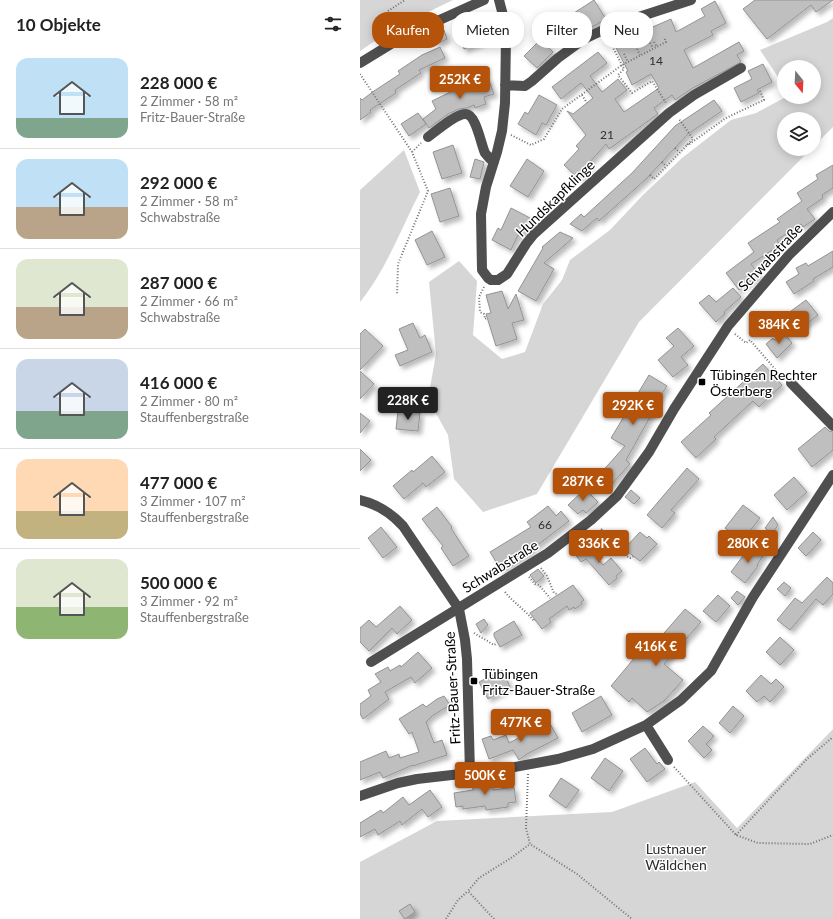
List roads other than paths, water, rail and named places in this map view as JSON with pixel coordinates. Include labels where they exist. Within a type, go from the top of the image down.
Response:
[{"type":"street","points":[[360,63],[404,36],[484,0]]},
{"type":"street","name":"Hundskapfklinge","points":[[499,0],[505,28],[504,115],[502,131],[486,187],[481,226],[482,270],[491,280],[498,280],[507,274],[534,234],[611,164],[707,87],[741,68]]},
{"type":"street","points":[[505,85],[525,86],[584,39],[614,25],[691,0]]},
{"type":"street","points":[[428,137],[457,117],[468,114],[476,124],[486,155],[494,162]]},
{"type":"street","name":"Schwabstraße","points":[[371,662],[536,560],[587,524],[617,496],[649,452],[674,409],[728,326],[789,254],[833,212]]},
{"type":"street","points":[[787,381],[833,426]]},
{"type":"street","points":[[360,796],[398,783],[416,779],[528,765],[558,759],[593,749],[646,725],[681,700],[711,671],[753,597],[833,475]]},
{"type":"street","name":"Fritz-Bauer-Straße","points":[[360,500],[385,510],[396,518],[403,526],[459,609],[466,652],[470,773]]},
{"type":"street","points":[[646,725],[668,760]]},
{"type":"place","name":"Tübingen Rechter Österberg","points":[[702,382]]},
{"type":"place","name":"Tübingen Fritz-Bauer-Straße","points":[[474,681]]},
{"type":"park label","name":"Lustnauer Wäldchen","points":[[676,856]]}]
